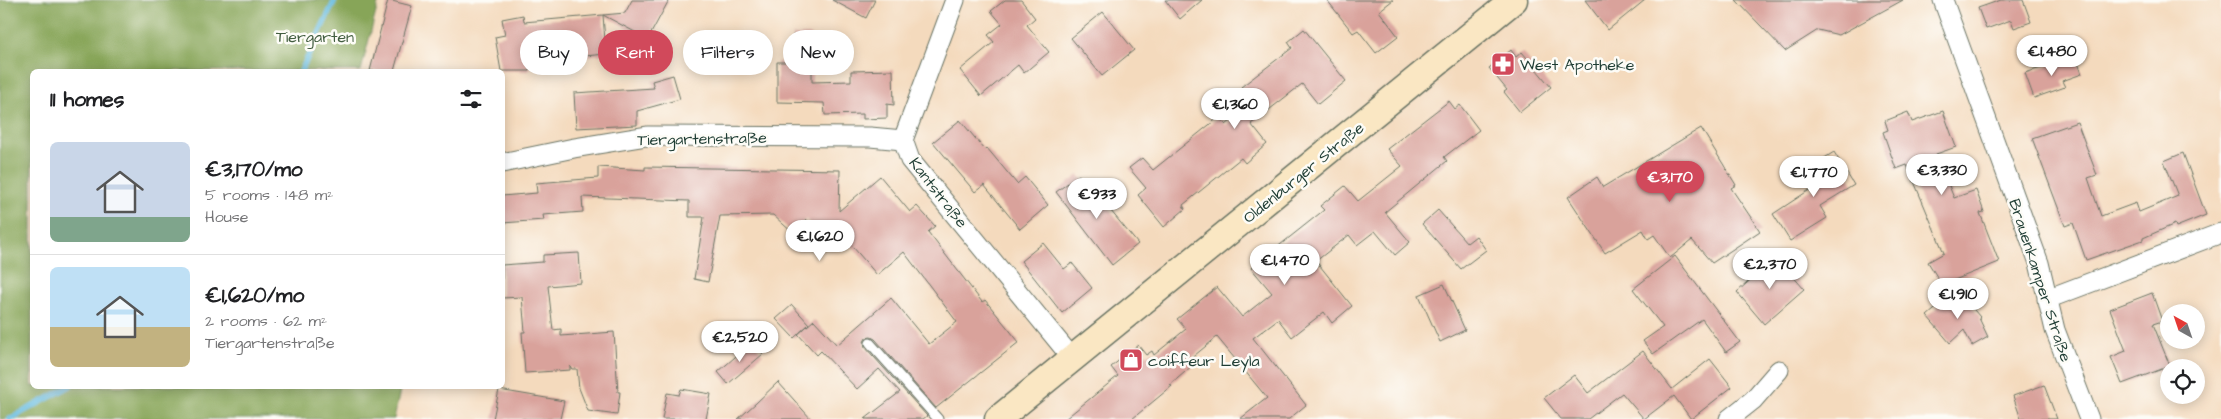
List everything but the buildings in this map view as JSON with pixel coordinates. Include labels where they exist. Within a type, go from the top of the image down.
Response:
[{"type":"main road","name":"Oldenburger Straße","points":[[998,419],[1514,0]]},
{"type":"street","name":"Kantstraße","points":[[955,0],[904,140],[910,160],[1072,358]]},
{"type":"street","name":"Brauenkamper Straße","points":[[1944,0],[2039,263],[2055,330],[2088,419]]},
{"type":"street","name":"Tiergartenstraße","points":[[505,163],[574,148],[648,136],[870,137],[904,140]]},
{"type":"street","points":[[2047,298],[2221,233]]},
{"type":"street","points":[[1729,419],[1753,400],[1779,370]]},
{"type":"lane","points":[[870,343],[938,419]]},
{"type":"green space","name":"Tiergarten","points":[[0,0],[379,0],[362,69],[30,69],[30,389],[400,389],[394,419],[0,419]]},
{"type":"waterway","points":[[302,69],[335,0]]},
{"type":"waterway","points":[[10,419],[65,389]]},
{"type":"place","name":"West Apotheke","points":[[1503,64]]},
{"type":"place","name":"coiffeur Leyla","points":[[1131,360]]}]
